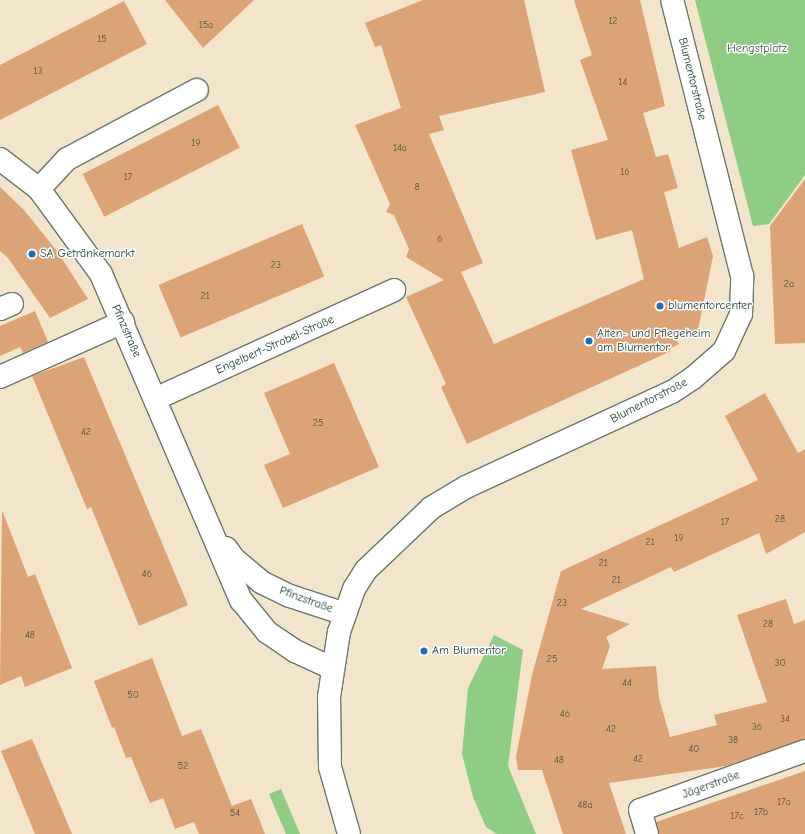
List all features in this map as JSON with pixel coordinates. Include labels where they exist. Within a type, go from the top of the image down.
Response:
[{"type":"street","name":"Blumentorstraße","points":[[345,614],[354,589],[366,570],[431,508],[466,487],[672,392],[694,378],[724,351],[741,314],[742,276],[672,0]]},
{"type":"street","points":[[39,189],[67,159],[197,90]]},
{"type":"street","name":"Pfinzstraße","points":[[0,159],[39,189],[101,274],[213,529],[241,600],[268,632],[295,651],[331,668]]},
{"type":"street","name":"Engelbert-Strobel-Straße","points":[[155,399],[394,290]]},
{"type":"street","points":[[0,376],[123,322]]},
{"type":"street","name":"Pfinzstraße","points":[[213,529],[234,559],[261,582],[290,596],[345,614],[331,668],[328,697],[330,767],[349,834]]},
{"type":"street","name":"Jägerstraße","points":[[647,834],[640,810],[805,751]]},
{"type":"green space","name":"Hengstplatz","points":[[695,0],[805,0],[805,175],[769,224],[753,226]]},
{"type":"green space","points":[[494,635],[523,650],[508,766],[536,834],[497,834],[486,827],[473,797],[462,754],[468,688]]},
{"type":"green space","points":[[281,789],[300,834],[286,834],[269,794]]},
{"type":"building","points":[[165,0],[254,0],[203,48]]},
{"type":"building","points":[[423,0],[524,0],[545,92],[439,116],[444,130],[429,134],[483,263],[461,272],[494,344],[644,279],[632,230],[596,240],[571,150],[608,140],[580,60],[592,55],[574,0],[640,0],[665,106],[643,113],[656,157],[668,154],[678,188],[664,192],[679,248],[707,237],[713,256],[698,330],[676,339],[679,344],[671,348],[669,352],[467,444],[441,387],[446,384],[406,297],[444,280],[406,257],[409,249],[394,215],[386,212],[390,204],[355,125],[401,108],[381,45],[375,47],[365,23]]},
{"type":"building","points":[[124,1],[147,44],[0,120],[0,65]]},
{"type":"building","points":[[218,105],[240,148],[104,217],[83,174]]},
{"type":"building","points":[[805,179],[805,343],[775,344],[770,226]]},
{"type":"building","name":"SA Getränkemarkt","points":[[0,187],[24,210],[57,251],[88,299],[50,318],[8,258],[0,251]]},
{"type":"building","points":[[302,224],[324,276],[181,337],[158,285]]},
{"type":"building","points":[[35,311],[48,342],[23,353],[20,347],[0,356],[0,326]]},
{"type":"building","points":[[84,357],[188,605],[139,626],[91,507],[87,509],[32,376]]},
{"type":"building","points":[[334,363],[379,467],[283,508],[264,465],[290,454],[264,393]]},
{"type":"building","points":[[765,393],[798,453],[805,449],[805,532],[766,554],[759,533],[674,572],[671,567],[581,609],[630,624],[606,637],[610,646],[602,669],[656,666],[659,698],[670,737],[717,725],[714,715],[767,702],[737,615],[786,599],[794,624],[805,620],[805,739],[726,766],[609,783],[626,834],[563,834],[542,770],[518,770],[516,757],[532,675],[561,571],[758,480],[725,416]]},
{"type":"building","points":[[2,510],[28,577],[35,574],[72,668],[25,687],[21,676],[0,685]]},
{"type":"building","points":[[152,658],[182,736],[201,729],[232,806],[251,799],[265,834],[199,834],[194,822],[175,829],[163,798],[150,803],[131,757],[126,758],[114,727],[112,728],[94,681]]},
{"type":"building","points":[[32,739],[72,834],[35,834],[1,751]]},
{"type":"building","points":[[805,771],[805,834],[659,834],[656,822]]},
{"type":"place","name":"SA Getränkemarkt","points":[[32,254]]},
{"type":"place","name":"blumentorcenter","points":[[660,306]]},
{"type":"place","name":"Alten- und Pflegeheim am Blumentor","points":[[589,341]]},
{"type":"place","name":"Am Blumentor","points":[[424,651]]}]
